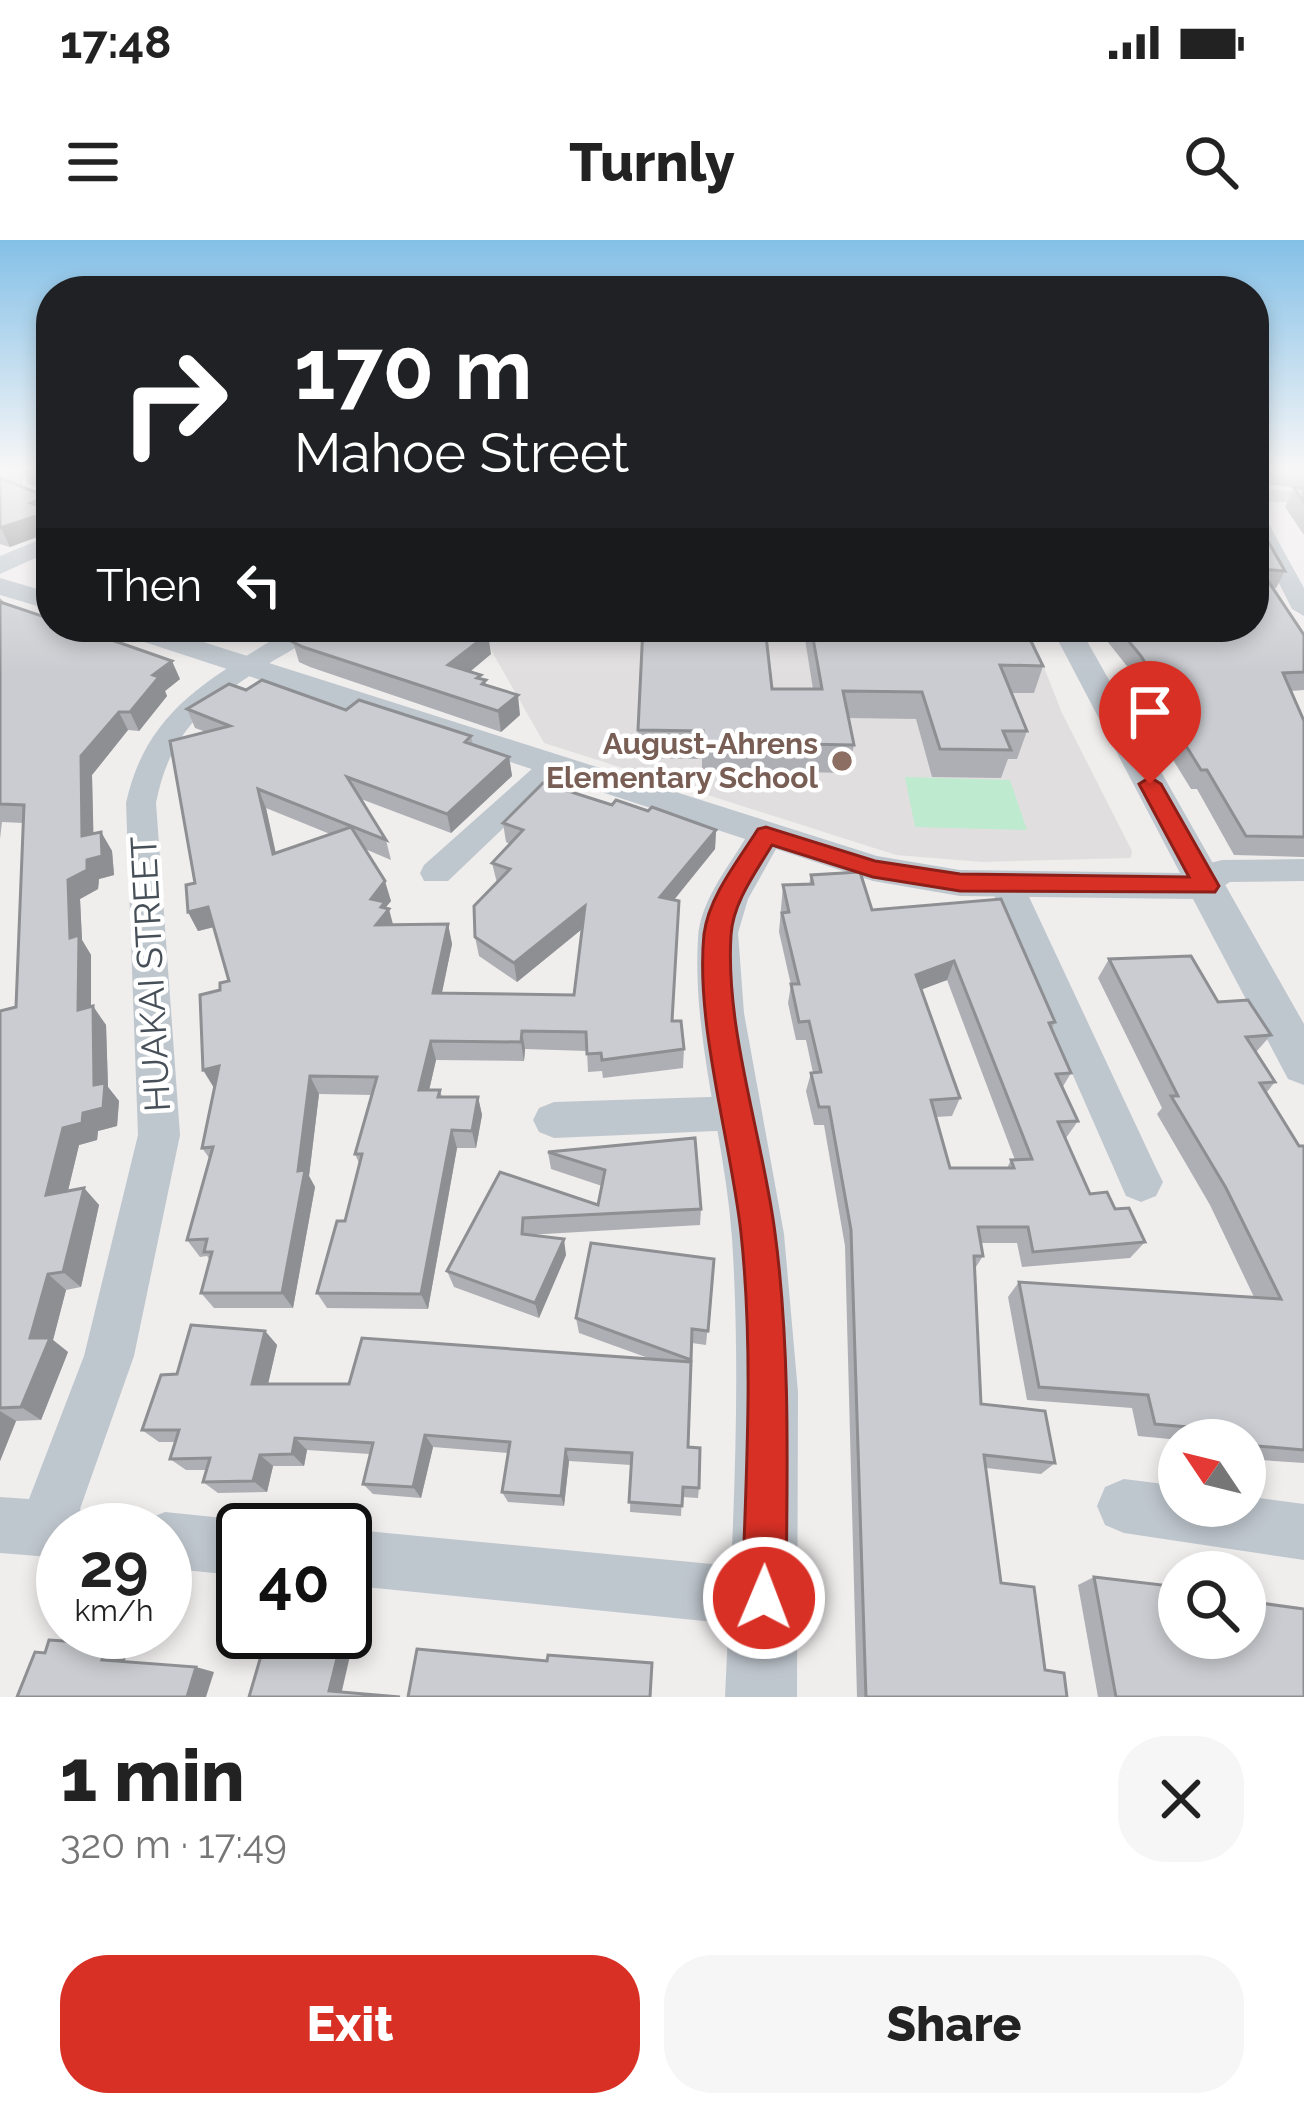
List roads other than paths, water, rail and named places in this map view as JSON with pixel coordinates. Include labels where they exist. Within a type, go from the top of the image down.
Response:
[{"type":"street","points":[[1269,543],[1304,609]]},
{"type":"street","points":[[0,566],[36,549]]},
{"type":"street","points":[[0,586],[36,597]]},
{"type":"street","points":[[173,642],[766,835],[912,877],[1006,884],[1206,886],[1222,872],[1304,870]]},
{"type":"street","name":"HUAKAI STREET","points":[[47,1503],[109,1356],[159,1135],[143,777],[150,753],[165,730],[200,699],[288,642]]},
{"type":"street","points":[[1073,642],[1304,1066]]},
{"type":"street","points":[[436,873],[554,765]]},
{"type":"street","points":[[761,1697],[768,1392],[758,1234],[722,1013],[718,933],[728,899],[766,835]]},
{"type":"street","points":[[1006,884],[1141,1182]]},
{"type":"street","points":[[554,1120],[739,1113]]},
{"type":"street","points":[[1124,1506],[1304,1532]]},
{"type":"street","points":[[372,1560],[764,1598]]},
{"type":"place","name":"August-Ahrens Elementary School","points":[[842,761]]}]
